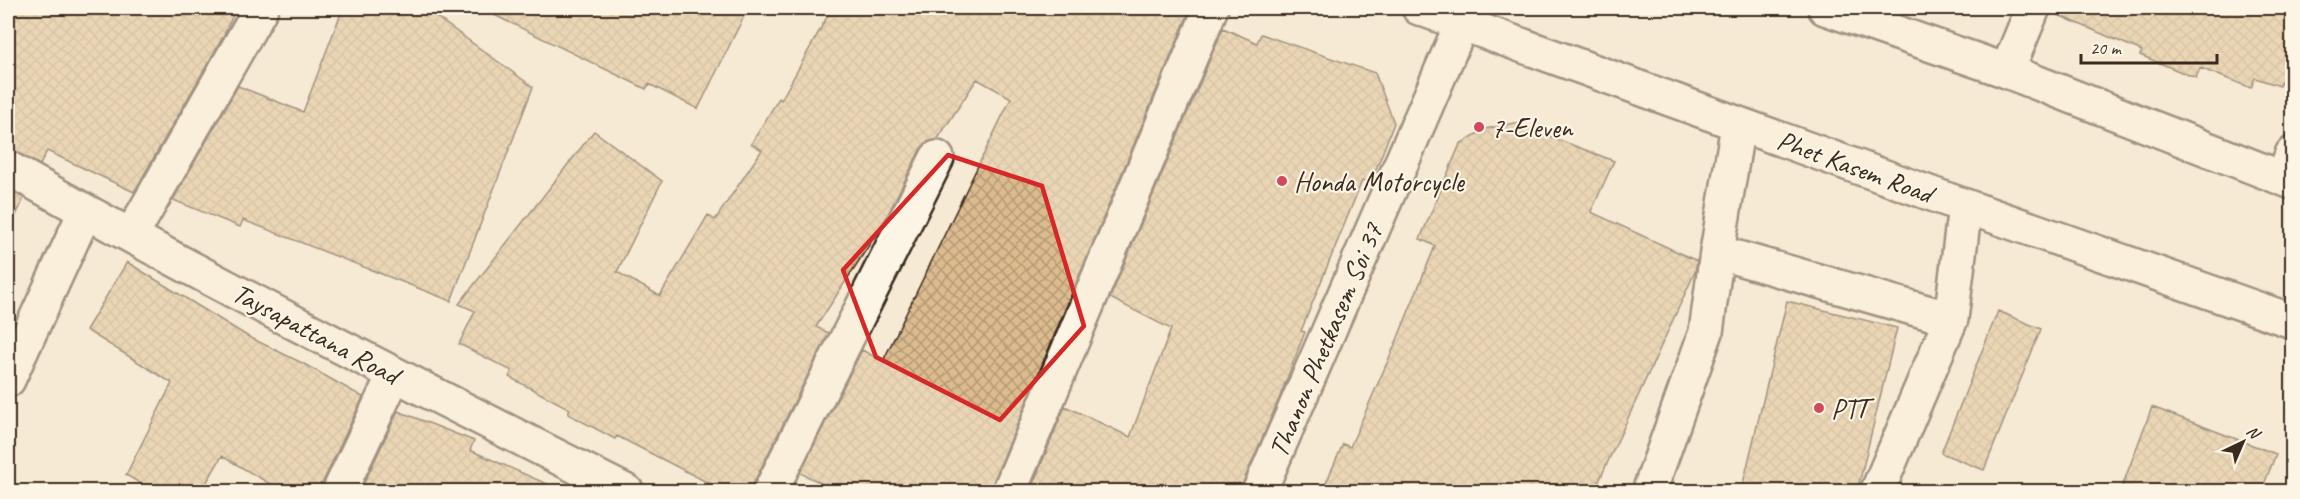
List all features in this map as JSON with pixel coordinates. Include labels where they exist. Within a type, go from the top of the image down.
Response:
[{"type":"street","points":[[131,236],[261,8]]},
{"type":"street","points":[[1009,492],[1211,8]]},
{"type":"street","name":"Phet Kasem Road","points":[[1419,8],[1965,206],[2292,321]]},
{"type":"street","points":[[1825,8],[2289,171]]},
{"type":"street","points":[[2007,71],[2033,8]]},
{"type":"street","name":"Thanon Phetkasem Soi 37","points":[[1259,492],[1462,23]]},
{"type":"street","points":[[1649,492],[1706,332],[1738,124]]},
{"type":"street","points":[[770,492],[937,158]]},
{"type":"street","name":"Taysapattana Road","points":[[8,168],[85,212],[394,375],[627,492]]},
{"type":"street","points":[[1877,492],[1951,319],[1965,206]]},
{"type":"street","points":[[8,380],[85,212]]},
{"type":"street","points":[[1717,252],[1951,319]]},
{"type":"street","points":[[339,492],[394,375]]},
{"type":"highlighted area","points":[[948,155],[1042,186],[1084,326],[1000,420],[876,357],[843,270]]},
{"type":"building","points":[[8,8],[236,8],[224,35],[134,192],[47,151],[40,165],[8,149]]},
{"type":"building","points":[[343,8],[424,8],[533,87],[451,301],[243,220],[240,227],[173,200],[238,86],[303,112]]},
{"type":"building","points":[[480,8],[748,8],[698,109],[649,84],[646,89]]},
{"type":"building","points":[[832,8],[1179,8],[1189,12],[991,492],[840,492],[800,473],[862,350],[883,361],[1011,98],[977,79],[937,140],[927,142],[920,150],[884,222],[816,327],[829,333],[753,484],[752,492],[726,492],[617,436],[615,439],[568,414],[570,409],[509,377],[512,371],[459,344],[475,311],[459,304],[594,131],[662,181],[617,272],[660,296],[708,215],[715,220],[762,150],[751,144],[779,98],[781,100]]},
{"type":"building","points":[[2051,8],[2292,8],[2292,74],[2284,71],[2280,86],[2255,78],[2251,88],[2200,68],[2196,78],[2140,55],[2142,51],[2051,12]]},
{"type":"building","points":[[1223,28],[1257,43],[1261,34],[1375,73],[1394,123],[1372,180],[1362,181],[1301,331],[1305,332],[1279,399],[1239,492],[1030,492],[1065,406],[1130,437],[1171,329],[1110,298]]},
{"type":"building","points":[[1515,123],[1614,161],[1591,212],[1697,261],[1695,272],[1594,492],[1322,492],[1343,444],[1350,447],[1435,246],[1420,239],[1460,144],[1485,129]]},
{"type":"building","points":[[8,189],[24,198],[8,233]]},
{"type":"building","points":[[127,262],[247,336],[363,397],[322,484],[321,492],[284,492],[222,456],[201,492],[155,492],[126,475],[172,383],[86,330]]},
{"type":"building","name":"PTT","points":[[1787,301],[1897,328],[1857,492],[1741,492]]},
{"type":"building","points":[[1998,311],[2041,329],[1984,470],[1941,453]]},
{"type":"building","points":[[2152,407],[2276,454],[2261,492],[2120,492]]},
{"type":"building","points":[[398,411],[474,441],[470,450],[565,492],[360,492]]},
{"type":"place","name":"7-Eleven","points":[[1479,127]]},
{"type":"place","name":"Honda Motorcycle","points":[[1282,181]]},
{"type":"place","name":"PTT","points":[[1819,408]]}]
